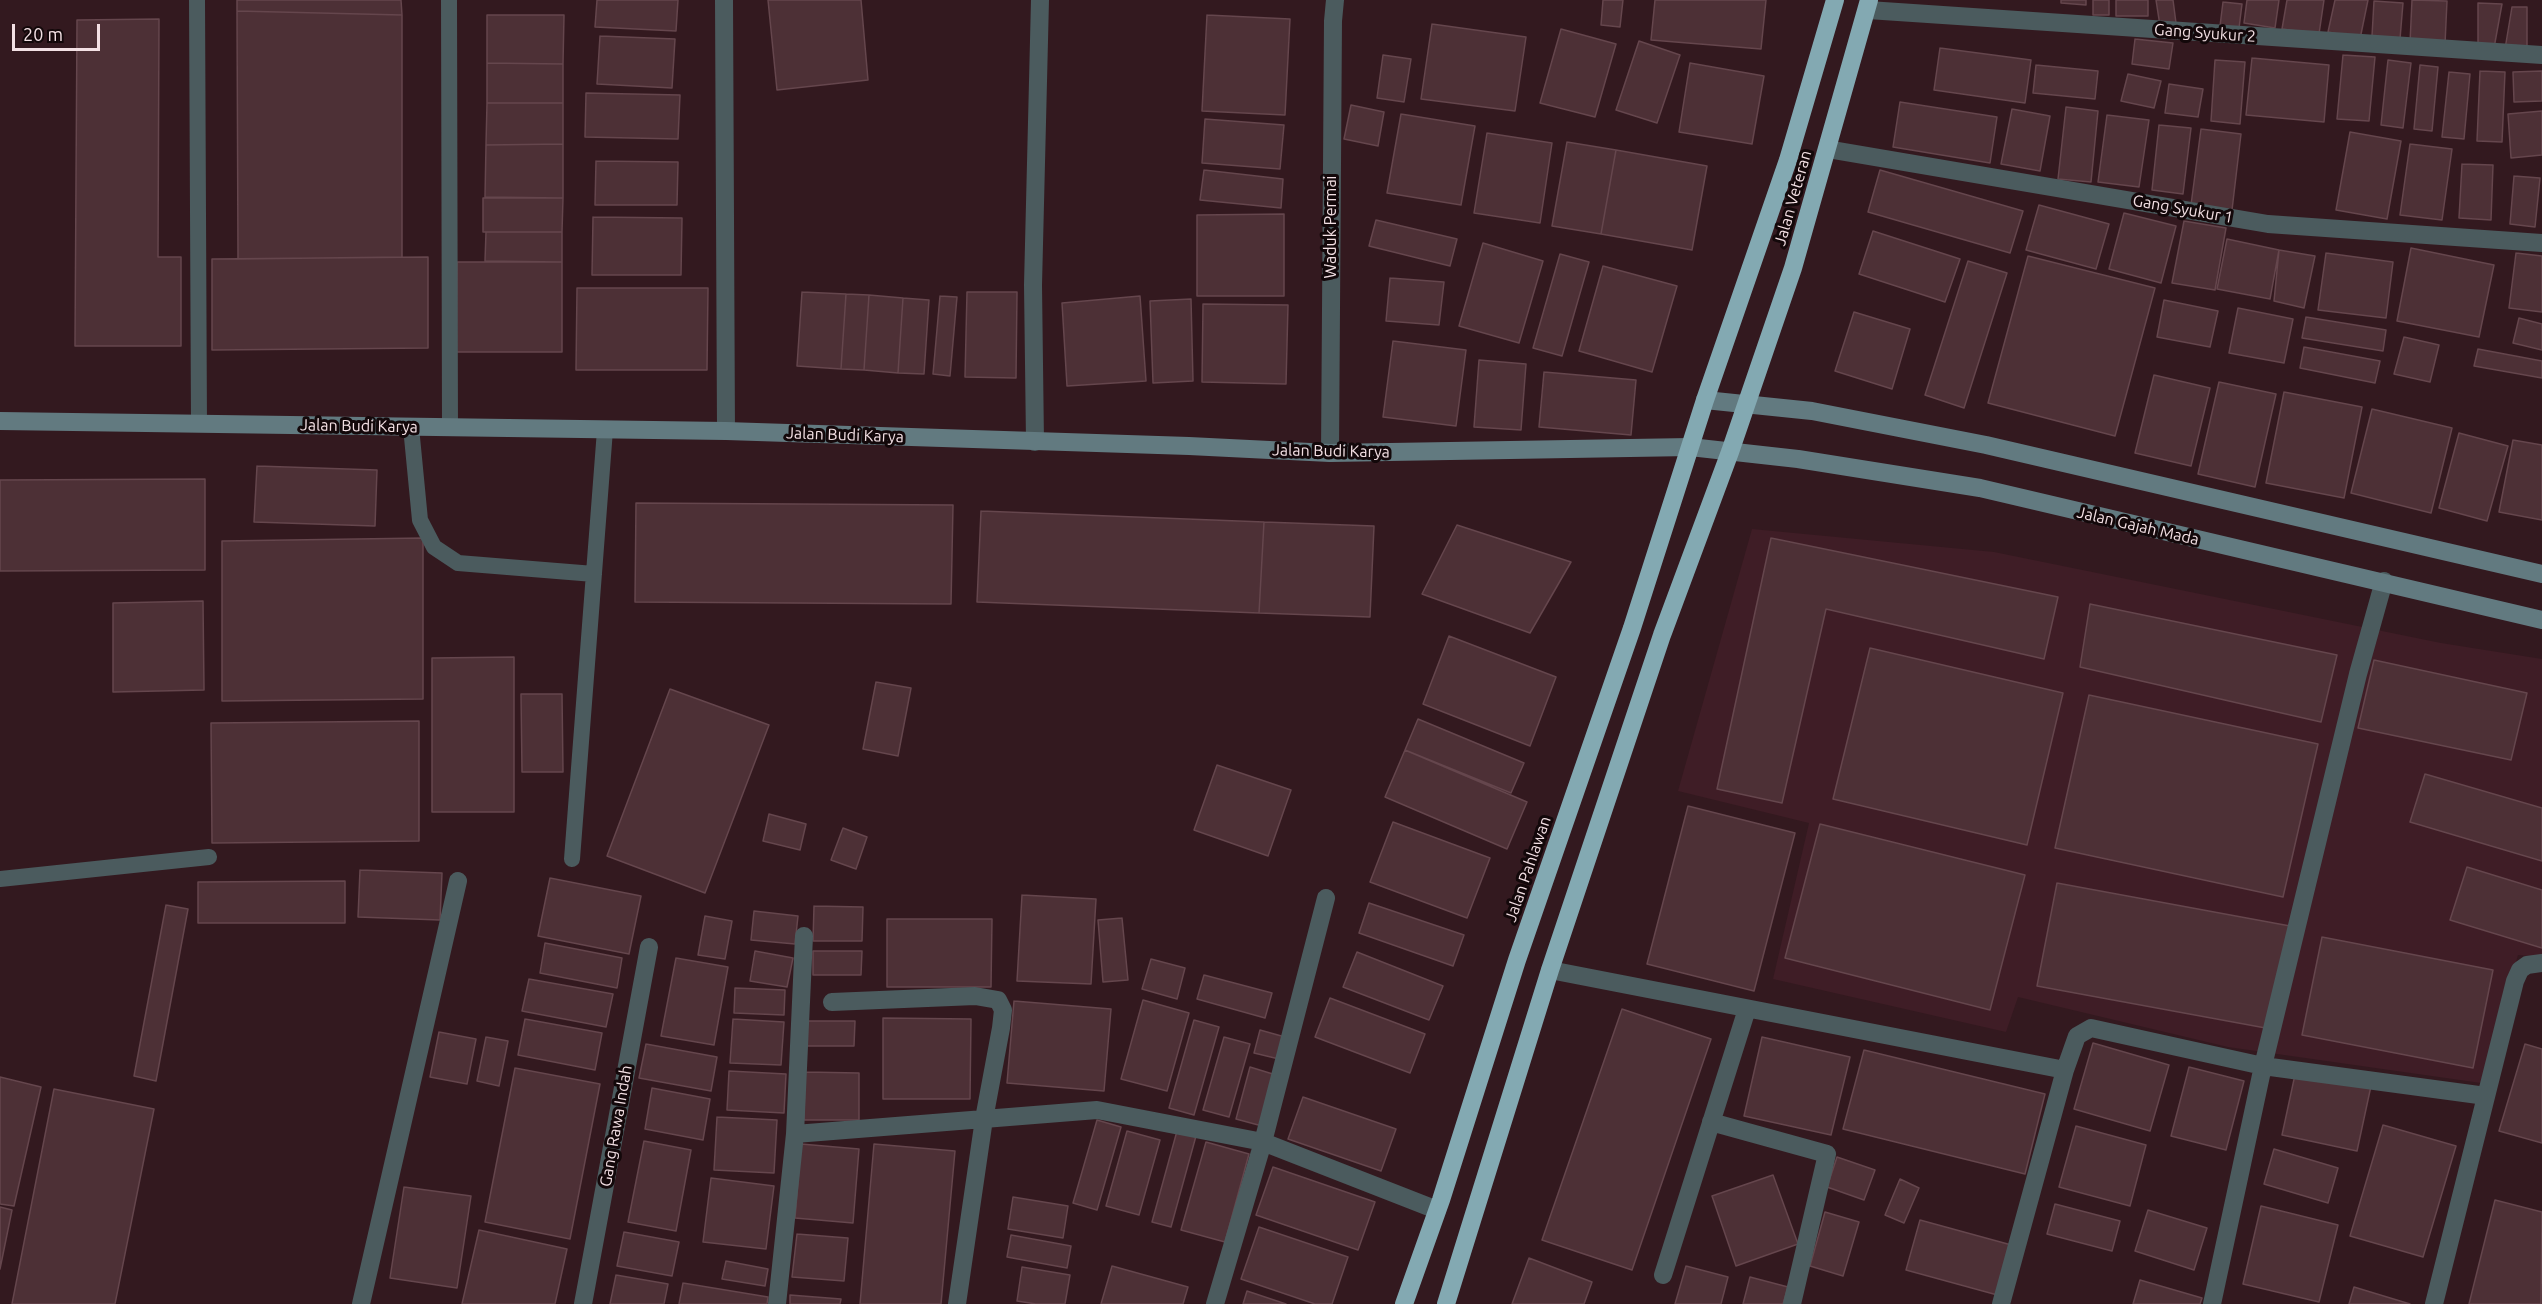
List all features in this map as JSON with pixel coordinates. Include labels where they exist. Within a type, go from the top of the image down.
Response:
[{"type":"highway","name":"Jalan Veteran","points":[[1690,447],[1788,160],[1835,0]]},
{"type":"highway","name":"Jalan Veteran","points":[[1730,452],[1793,268],[1869,5]]},
{"type":"highway","name":"Jalan Pahlawan","points":[[1404,1304],[1437,1210],[1517,960],[1632,628],[1690,447]]},
{"type":"highway","points":[[1446,1304],[1550,970],[1662,635],[1730,452]]},
{"type":"street","points":[[724,0],[726,431]]},
{"type":"street","points":[[1035,442],[1033,285],[1040,0]]},
{"type":"street","name":"Waduk Permai","points":[[1329,453],[1335,0]]},
{"type":"street","name":"Gang Syukur 2","points":[[1869,5],[2542,55]]},
{"type":"street","name":"Gang Syukur 1","points":[[1827,149],[2268,224],[2542,243]]},
{"type":"street","points":[[1706,400],[1812,411],[1986,445],[2542,573]]},
{"type":"street","name":"Jalan Budi Karya","points":[[0,421],[726,431],[1329,453],[1690,447],[1730,452]]},
{"type":"street","name":"Jalan Gajah Mada","points":[[1730,452],[1798,459],[1980,488],[2384,581],[2542,620]]},
{"type":"street","points":[[2212,1304],[2263,1066],[2358,674],[2384,581]]},
{"type":"street","points":[[361,1304],[458,881]]},
{"type":"street","points":[[1215,1304],[1263,1142],[1326,898]]},
{"type":"street","points":[[777,1304],[795,1134],[804,936]]},
{"type":"street","name":"Gang Rawa Indah","points":[[583,1304],[649,947]]},
{"type":"street","points":[[2434,1304],[2515,981],[2520,970],[2527,965],[2542,963]]},
{"type":"street","points":[[1550,970],[2065,1070]]},
{"type":"street","points":[[832,1002],[975,996],[998,1000],[1002,1010],[1001,1028],[984,1119],[957,1304]]},
{"type":"street","points":[[1663,1275],[1747,1008]]},
{"type":"street","points":[[2001,1304],[2065,1070],[2077,1036],[2091,1028],[2263,1066],[2486,1096]]},
{"type":"street","points":[[795,1134],[1096,1110],[1263,1142],[1437,1210]]},
{"type":"street","points":[[1711,1122],[1827,1154],[1792,1304]]},
{"type":"lane","points":[[197,0],[199,424]]},
{"type":"lane","points":[[449,0],[450,428]]},
{"type":"lane","points":[[411,427],[420,520],[434,547],[458,563],[594,574]]},
{"type":"lane","points":[[572,859],[605,430]]},
{"type":"lane","points":[[0,879],[209,857]]},
{"type":"shaded area","points":[[1752,529],[1994,552],[2441,643],[2542,659],[2542,957],[2518,955],[2481,1083],[2228,1047],[2018,997],[2006,1032],[1773,979],[1809,823],[1678,791]]},
{"type":"building","points":[[237,0],[401,0],[402,15],[237,11]]},
{"type":"building","points":[[597,0],[678,0],[676,31],[595,27]]},
{"type":"building","points":[[768,0],[861,0],[868,80],[777,90]]},
{"type":"building","points":[[1603,0],[1623,0],[1620,27],[1601,25]]},
{"type":"building","points":[[1655,0],[1766,0],[1761,49],[1651,40]]},
{"type":"building","points":[[2061,0],[2086,0],[2086,5],[2061,3]]},
{"type":"building","points":[[2093,0],[2109,0],[2109,15],[2093,15]]},
{"type":"building","points":[[2116,0],[2148,0],[2148,16],[2116,16]]},
{"type":"building","points":[[2156,0],[2173,0],[2176,23],[2160,26]]},
{"type":"building","points":[[2247,0],[2279,0],[2275,28],[2244,23]]},
{"type":"building","points":[[2287,0],[2324,0],[2319,34],[2282,29]]},
{"type":"building","points":[[2335,0],[2368,0],[2360,39],[2328,32]]},
{"type":"building","points":[[2412,0],[2447,1],[2445,44],[2410,43]]},
{"type":"building","points":[[2374,1],[2403,3],[2400,39],[2372,36]]},
{"type":"building","points":[[2223,2],[2242,4],[2239,28],[2220,26]]},
{"type":"building","points":[[2478,3],[2502,4],[2494,48],[2478,48]]},
{"type":"building","points":[[2512,7],[2527,7],[2527,49],[2505,49]]},
{"type":"building","points":[[237,11],[402,15],[402,257],[238,259]]},
{"type":"building","points":[[487,15],[564,15],[563,64],[487,63]]},
{"type":"building","points":[[1207,15],[1290,19],[1285,115],[1202,111]]},
{"type":"building","points":[[159,19],[158,257],[181,257],[181,346],[75,346],[77,20]]},
{"type":"building","points":[[1432,24],[1526,37],[1515,111],[1421,99]]},
{"type":"building","points":[[1561,29],[1616,44],[1595,117],[1540,103]]},
{"type":"building","points":[[600,36],[675,39],[672,88],[597,84]]},
{"type":"building","points":[[2135,39],[2173,43],[2169,69],[2132,64]]},
{"type":"building","points":[[1639,41],[1680,55],[1657,123],[1616,110]]},
{"type":"building","points":[[1940,48],[2031,60],[2025,103],[1934,90]]},
{"type":"building","points":[[1383,55],[1411,59],[1404,102],[1377,98]]},
{"type":"building","points":[[2343,55],[2375,57],[2369,121],[2337,119]]},
{"type":"building","points":[[2252,58],[2329,65],[2324,122],[2246,115]]},
{"type":"building","points":[[2215,60],[2245,62],[2240,124],[2211,121]]},
{"type":"building","points":[[2388,60],[2411,63],[2403,128],[2381,125]]},
{"type":"building","points":[[487,63],[563,64],[563,103],[487,103]]},
{"type":"building","points":[[1690,63],[1764,76],[1752,144],[1679,132]]},
{"type":"building","points":[[2036,65],[2098,71],[2095,99],[2033,93]]},
{"type":"building","points":[[2420,65],[2438,67],[2432,131],[2414,129]]},
{"type":"building","points":[[2480,71],[2505,72],[2502,142],[2477,141]]},
{"type":"building","points":[[2542,71],[2542,101],[2514,102],[2513,72]]},
{"type":"building","points":[[2449,72],[2470,74],[2464,139],[2442,137]]},
{"type":"building","points":[[2128,74],[2161,81],[2154,108],[2121,101]]},
{"type":"building","points":[[2169,84],[2203,89],[2198,117],[2165,113]]},
{"type":"building","points":[[586,93],[680,95],[678,139],[585,137]]},
{"type":"building","points":[[1900,102],[1997,117],[1990,163],[1893,147]]},
{"type":"building","points":[[487,103],[563,103],[563,144],[486,145]]},
{"type":"building","points":[[1351,105],[1384,112],[1378,146],[1344,139]]},
{"type":"building","points":[[2066,107],[2098,111],[2091,182],[2058,179]]},
{"type":"building","points":[[2012,109],[2050,116],[2040,171],[2001,164]]},
{"type":"building","points":[[2542,111],[2542,155],[2511,158],[2508,114]]},
{"type":"building","points":[[1401,114],[1475,126],[1461,205],[1387,193]]},
{"type":"building","points":[[2107,115],[2149,120],[2139,187],[2098,182]]},
{"type":"building","points":[[1205,119],[1284,125],[1280,169],[1202,163]]},
{"type":"building","points":[[2159,125],[2191,128],[2183,194],[2152,190]]},
{"type":"building","points":[[2201,129],[2241,134],[2232,210],[2191,205]]},
{"type":"building","points":[[2350,132],[2401,141],[2387,219],[2336,210]]},
{"type":"building","points":[[1487,133],[1552,143],[1540,223],[1474,213]]},
{"type":"building","points":[[1567,142],[1616,150],[1601,234],[1552,226]]},
{"type":"building","points":[[563,144],[563,198],[485,197],[486,145]]},
{"type":"building","points":[[2410,144],[2452,149],[2442,220],[2400,215]]},
{"type":"building","points":[[1616,150],[1707,166],[1692,250],[1601,234]]},
{"type":"building","points":[[596,161],[678,162],[677,205],[595,205]]},
{"type":"building","points":[[2462,164],[2493,165],[2491,220],[2459,218]]},
{"type":"building","points":[[1204,170],[1283,179],[1281,208],[1200,200]]},
{"type":"building","points":[[1880,170],[2023,211],[2010,253],[1868,212]]},
{"type":"building","points":[[2514,176],[2540,178],[2535,227],[2510,224]]},
{"type":"building","points":[[483,198],[563,198],[562,232],[483,232]]},
{"type":"building","points":[[2039,205],[2109,224],[2096,269],[2026,250]]},
{"type":"building","points":[[2124,213],[2176,226],[2161,283],[2109,269]]},
{"type":"building","points":[[1284,214],[1284,296],[1197,296],[1197,215]]},
{"type":"building","points":[[593,217],[682,218],[681,275],[592,275]]},
{"type":"building","points":[[1376,220],[1457,239],[1450,266],[1369,246]]},
{"type":"building","points":[[2184,221],[2226,228],[2215,290],[2172,283]]},
{"type":"building","points":[[1873,231],[1960,259],[1945,302],[1859,274]]},
{"type":"building","points":[[486,232],[562,232],[562,262],[485,261]]},
{"type":"building","points":[[2227,239],[2279,250],[2270,299],[2217,289]]},
{"type":"building","points":[[1483,243],[1543,261],[1519,343],[1459,326]]},
{"type":"building","points":[[2411,248],[2494,265],[2479,337],[2397,321]]},
{"type":"building","points":[[2279,250],[2315,256],[2304,308],[2274,301]]},
{"type":"building","points":[[2326,253],[2393,262],[2386,318],[2318,310]]},
{"type":"building","points":[[2516,253],[2542,256],[2542,312],[2509,308]]},
{"type":"building","points":[[1560,254],[1589,262],[1562,356],[1533,348]]},
{"type":"building","points":[[2028,256],[2155,288],[2115,436],[1988,403]]},
{"type":"building","points":[[428,257],[428,348],[212,350],[212,259]]},
{"type":"building","points":[[1968,261],[2007,273],[1964,408],[1925,395]]},
{"type":"building","points":[[457,262],[562,262],[562,352],[456,352]]},
{"type":"building","points":[[1603,266],[1677,286],[1652,372],[1579,351]]},
{"type":"building","points":[[1390,278],[1444,282],[1439,325],[1386,321]]},
{"type":"building","points":[[577,288],[708,288],[707,370],[576,370]]},
{"type":"building","points":[[802,292],[846,294],[841,369],[797,366]]},
{"type":"building","points":[[967,292],[1017,292],[1016,378],[965,377]]},
{"type":"building","points":[[846,294],[869,295],[864,370],[841,369]]},
{"type":"building","points":[[869,295],[903,298],[898,373],[864,370]]},
{"type":"building","points":[[940,296],[957,297],[950,376],[933,374]]},
{"type":"building","points":[[1140,296],[1146,381],[1067,386],[1062,303]]},
{"type":"building","points":[[903,298],[929,300],[924,374],[898,373]]},
{"type":"building","points":[[1191,299],[1193,381],[1153,383],[1150,301]]},
{"type":"building","points":[[2164,300],[2218,311],[2210,347],[2157,337]]},
{"type":"building","points":[[1203,304],[1288,305],[1286,384],[1202,382]]},
{"type":"building","points":[[2238,308],[2293,319],[2284,363],[2229,353]]},
{"type":"building","points":[[1854,312],[1910,329],[1892,389],[1835,371]]},
{"type":"building","points":[[2306,317],[2386,330],[2383,351],[2302,338]]},
{"type":"building","points":[[2519,318],[2542,324],[2542,350],[2513,343]]},
{"type":"building","points":[[2404,337],[2439,345],[2430,382],[2394,374]]},
{"type":"building","points":[[1393,341],[1466,350],[1456,426],[1383,417]]},
{"type":"building","points":[[2304,347],[2380,361],[2375,383],[2300,368]]},
{"type":"building","points":[[2478,349],[2542,361],[2542,378],[2474,366]]},
{"type":"building","points":[[1479,360],[1526,364],[1521,430],[1474,427]]},
{"type":"building","points":[[1544,372],[1636,380],[1631,435],[1539,427]]},
{"type":"building","points":[[2154,375],[2210,388],[2191,466],[2135,453]]},
{"type":"building","points":[[2219,382],[2276,394],[2255,487],[2198,474]]},
{"type":"building","points":[[2284,392],[2362,407],[2344,498],[2266,483]]},
{"type":"building","points":[[2372,409],[2452,428],[2431,513],[2351,493]]},
{"type":"building","points":[[2459,433],[2508,446],[2487,521],[2439,508]]},
{"type":"building","points":[[2513,440],[2542,445],[2542,520],[2499,512]]},
{"type":"building","points":[[257,466],[377,470],[375,526],[254,522]]},
{"type":"building","points":[[205,479],[205,570],[0,571],[0,480]]},
{"type":"building","points":[[636,503],[953,505],[951,604],[635,602]]},
{"type":"building","points":[[981,511],[1264,522],[1259,613],[977,602]]},
{"type":"building","points":[[1264,522],[1374,526],[1370,617],[1259,613]]},
{"type":"building","points":[[1457,525],[1571,562],[1530,633],[1422,594]]},
{"type":"building","points":[[423,538],[423,699],[222,701],[222,541]]},
{"type":"building","points":[[1771,538],[2058,597],[2044,659],[1826,609],[1782,803],[1717,789]]},
{"type":"building","points":[[203,601],[204,690],[113,692],[113,603]]},
{"type":"building","points":[[2090,604],[2337,655],[2321,722],[2080,667]]},
{"type":"building","points":[[1449,636],[1556,677],[1530,746],[1423,704]]},
{"type":"building","points":[[1870,648],[2063,693],[2027,845],[1833,799]]},
{"type":"building","points":[[514,657],[514,812],[432,812],[432,658]]},
{"type":"building","points":[[2374,660],[2527,693],[2511,760],[2358,728]]},
{"type":"building","points":[[876,682],[911,688],[898,756],[863,749]]},
{"type":"building","points":[[670,689],[769,725],[705,893],[607,856]]},
{"type":"building","points":[[521,694],[562,694],[563,772],[522,772]]},
{"type":"building","points":[[2089,695],[2318,744],[2283,897],[2055,848]]},
{"type":"building","points":[[1418,719],[1524,763],[1511,793],[1405,750]]},
{"type":"building","points":[[419,721],[419,841],[212,843],[211,723]]},
{"type":"building","points":[[1405,750],[1527,802],[1507,849],[1385,797]]},
{"type":"building","points":[[1217,765],[1291,790],[1268,856],[1194,830]]},
{"type":"building","points":[[2425,774],[2542,808],[2542,861],[2410,822]]},
{"type":"building","points":[[1688,806],[1795,833],[1754,991],[1647,964]]},
{"type":"building","points":[[769,814],[806,824],[800,850],[763,841]]},
{"type":"building","points":[[1393,822],[1490,858],[1467,918],[1370,882]]},
{"type":"building","points":[[1820,824],[2025,875],[1990,1010],[1785,958]]},
{"type":"building","points":[[843,828],[867,837],[856,869],[831,860]]},
{"type":"building","points":[[2467,867],[2542,890],[2542,948],[2450,920]]},
{"type":"building","points":[[360,870],[442,873],[440,920],[358,917]]},
{"type":"building","points":[[550,878],[641,896],[629,954],[538,936]]},
{"type":"building","points":[[345,881],[345,923],[198,923],[198,882]]},
{"type":"building","points":[[2057,883],[2290,926],[2271,1029],[2037,986]]},
{"type":"building","points":[[1022,895],[1096,899],[1091,984],[1017,981]]},
{"type":"building","points":[[1369,903],[1464,935],[1453,966],[1359,933]]},
{"type":"building","points":[[166,905],[188,909],[156,1081],[134,1076]]},
{"type":"building","points":[[814,906],[863,907],[862,941],[813,941]]},
{"type":"building","points":[[754,911],[798,916],[795,944],[751,940]]},
{"type":"building","points":[[705,916],[732,921],[725,959],[698,955]]},
{"type":"building","points":[[1122,918],[1128,980],[1103,982],[1098,920]]},
{"type":"building","points":[[887,919],[992,919],[991,987],[887,987]]},
{"type":"building","points":[[2322,937],[2493,970],[2473,1068],[2302,1035]]},
{"type":"building","points":[[545,943],[622,958],[617,988],[540,973]]},
{"type":"building","points":[[755,951],[793,958],[787,987],[750,981]]},
{"type":"building","points":[[813,951],[862,951],[861,975],[813,975]]},
{"type":"building","points":[[1357,952],[1443,986],[1429,1020],[1343,987]]},
{"type":"building","points":[[676,958],[728,967],[714,1045],[661,1036]]},
{"type":"building","points":[[1151,959],[1185,968],[1177,999],[1142,989]]},
{"type":"building","points":[[1204,975],[1272,993],[1265,1018],[1197,999]]},
{"type":"building","points":[[529,979],[613,994],[606,1027],[522,1011]]},
{"type":"building","points":[[735,988],[785,990],[784,1015],[734,1013]]},
{"type":"building","points":[[1330,998],[1425,1034],[1410,1073],[1315,1037]]},
{"type":"building","points":[[1143,1000],[1189,1013],[1167,1091],[1121,1079]]},
{"type":"building","points":[[1014,1001],[1111,1009],[1104,1091],[1007,1083]]},
{"type":"building","points":[[1622,1009],[1711,1039],[1632,1270],[1542,1240]]},
{"type":"building","points":[[883,1018],[971,1019],[970,1099],[883,1099]]},
{"type":"building","points":[[525,1019],[602,1033],[595,1070],[518,1055]]},
{"type":"building","points":[[733,1019],[784,1022],[781,1065],[730,1063]]},
{"type":"building","points":[[1194,1020],[1219,1027],[1194,1115],[1169,1108]]},
{"type":"building","points":[[807,1021],[855,1021],[854,1046],[807,1046]]},
{"type":"building","points":[[1260,1030],[1285,1037],[1279,1059],[1254,1053]]},
{"type":"building","points":[[439,1032],[476,1039],[467,1084],[430,1077]]},
{"type":"building","points":[[486,1037],[508,1041],[499,1086],[477,1081]]},
{"type":"building","points":[[1224,1037],[1250,1044],[1229,1117],[1203,1110]]},
{"type":"building","points":[[1762,1037],[1850,1057],[1831,1135],[1744,1116]]},
{"type":"building","points":[[2093,1043],[2169,1065],[2150,1131],[2074,1109]]},
{"type":"building","points":[[646,1044],[717,1057],[711,1091],[639,1078]]},
{"type":"building","points":[[2525,1044],[2542,1049],[2542,1143],[2499,1131]]},
{"type":"building","points":[[1864,1050],[2045,1094],[2025,1174],[1843,1129]]},
{"type":"building","points":[[1250,1067],[1276,1075],[1262,1126],[1236,1119]]},
{"type":"building","points":[[2189,1067],[2244,1081],[2226,1150],[2171,1136]]},
{"type":"building","points":[[515,1068],[600,1084],[570,1239],[485,1222]]},
{"type":"building","points":[[2296,1070],[2371,1086],[2357,1151],[2282,1135]]},
{"type":"building","points":[[729,1071],[786,1074],[784,1113],[727,1110]]},
{"type":"building","points":[[805,1072],[859,1073],[859,1120],[804,1120]]},
{"type":"building","points":[[0,1077],[41,1087],[14,1206],[0,1204]]},
{"type":"building","points":[[652,1088],[710,1099],[703,1140],[645,1129]]},
{"type":"building","points":[[54,1089],[154,1109],[115,1304],[12,1304]]},
{"type":"building","points":[[1303,1097],[1396,1129],[1381,1171],[1288,1139]]},
{"type":"building","points":[[717,1117],[777,1120],[774,1173],[714,1170]]},
{"type":"building","points":[[1097,1120],[1121,1127],[1097,1210],[1073,1203]]},
{"type":"building","points":[[2383,1125],[2456,1146],[2423,1257],[2350,1236]]},
{"type":"building","points":[[2076,1126],[2146,1145],[2130,1206],[2059,1187]]},
{"type":"building","points":[[1127,1131],[1160,1140],[1139,1215],[1106,1206]]},
{"type":"building","points":[[1177,1131],[1196,1136],[1171,1227],[1152,1222]]},
{"type":"building","points":[[644,1141],[691,1150],[676,1231],[628,1222]]},
{"type":"building","points":[[1206,1142],[1249,1154],[1225,1242],[1181,1230]]},
{"type":"building","points":[[801,1144],[859,1149],[853,1223],[795,1218]]},
{"type":"building","points":[[874,1144],[955,1151],[941,1304],[860,1304]]},
{"type":"building","points":[[2274,1149],[2338,1168],[2328,1203],[2264,1184]]},
{"type":"building","points":[[1837,1157],[1875,1170],[1864,1200],[1827,1187]]},
{"type":"building","points":[[1273,1167],[1375,1202],[1358,1250],[1256,1215]]},
{"type":"building","points":[[1773,1175],[1798,1244],[1736,1266],[1712,1196]]},
{"type":"building","points":[[711,1178],[774,1186],[766,1249],[703,1242]]},
{"type":"building","points":[[1900,1179],[1919,1188],[1904,1223],[1885,1215]]},
{"type":"building","points":[[404,1187],[471,1196],[457,1288],[390,1278]]},
{"type":"building","points":[[1013,1197],[1068,1206],[1063,1238],[1008,1229]]},
{"type":"building","points":[[2495,1200],[2542,1212],[2541,1304],[2469,1304]]},
{"type":"building","points":[[2055,1204],[2120,1221],[2112,1251],[2047,1234]]},
{"type":"building","points":[[2261,1206],[2338,1225],[2319,1302],[2243,1284]]},
{"type":"building","points":[[0,1207],[12,1210],[0,1269]]},
{"type":"building","points":[[2148,1210],[2207,1228],[2194,1270],[2135,1251]]},
{"type":"building","points":[[1825,1212],[1859,1222],[1843,1276],[1810,1266]]},
{"type":"building","points":[[1920,1220],[2015,1246],[2001,1296],[1906,1270]]},
{"type":"building","points":[[1259,1227],[1348,1257],[1332,1304],[1315,1304],[1241,1279]]},
{"type":"building","points":[[479,1230],[567,1249],[555,1304],[462,1304]]},
{"type":"building","points":[[624,1232],[679,1242],[672,1276],[617,1266]]},
{"type":"building","points":[[797,1234],[848,1238],[844,1281],[792,1277]]},
{"type":"building","points":[[1011,1235],[1071,1246],[1067,1268],[1007,1257]]},
{"type":"building","points":[[1529,1258],[1592,1282],[1584,1304],[1512,1304]]},
{"type":"building","points":[[726,1261],[768,1269],[765,1286],[722,1279]]},
{"type":"building","points":[[1112,1266],[1188,1287],[1183,1304],[1101,1304]]},
{"type":"building","points":[[1686,1266],[1728,1277],[1721,1304],[1675,1304]]},
{"type":"building","points":[[1022,1267],[1070,1275],[1065,1304],[1036,1304],[1017,1301]]},
{"type":"building","points":[[616,1275],[668,1284],[664,1304],[610,1304]]},
{"type":"building","points":[[1750,1277],[1788,1287],[1783,1304],[1743,1304]]},
{"type":"building","points":[[2140,1280],[2202,1298],[2200,1304],[2133,1304]]},
{"type":"building","points":[[683,1283],[768,1297],[767,1304],[679,1304]]},
{"type":"building","points":[[2354,1287],[2410,1304],[2349,1304]]},
{"type":"building","points":[[1247,1291],[1286,1304],[1243,1304]]},
{"type":"building","points":[[790,1295],[841,1299],[840,1304],[790,1304]]}]
